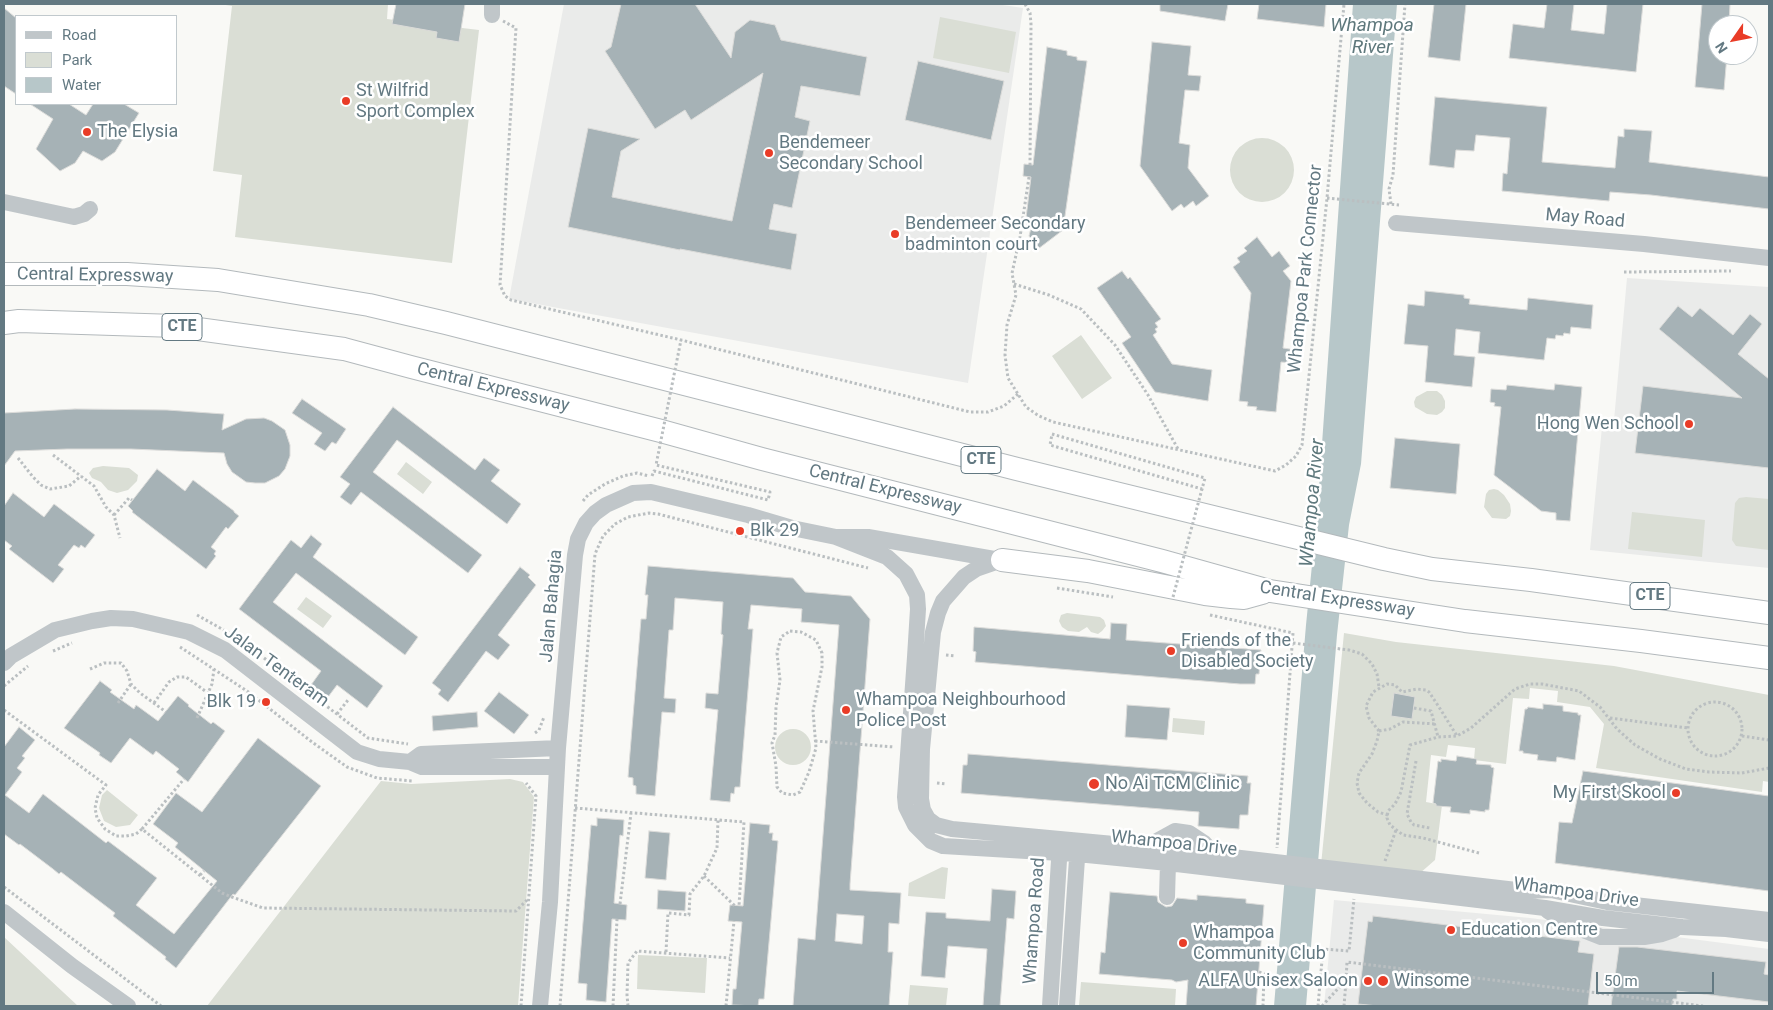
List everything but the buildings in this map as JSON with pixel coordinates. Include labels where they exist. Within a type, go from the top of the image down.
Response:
[{"type":"highway","name":"Central Expressway","points":[[4,274],[127,274],[218,280],[368,306],[446,323],[1293,538],[1384,559],[1432,569],[1531,580],[1769,613]]},
{"type":"highway","name":"Central Expressway","points":[[4,323],[19,321],[176,326],[344,349],[1279,593],[1465,621],[1769,658]]},
{"type":"highway","points":[[1002,560],[1088,571],[1230,597],[1244,598],[1279,593]]},
{"type":"highway","points":[[1641,641],[1769,671]]},
{"type":"street","points":[[4,202],[74,217],[84,214],[90,209]]},
{"type":"street","name":"May Road","points":[[1396,222],[1644,244],[1769,258]]},
{"type":"street","name":"Jalan Bahagia","points":[[540,1006],[550,902],[558,748],[576,555],[578,539],[586,523],[595,513],[612,502],[633,493],[651,492],[748,515],[792,528],[836,537],[868,537],[1002,560]]},
{"type":"street","name":"Whampoa Drive","points":[[836,537],[887,557],[906,574],[917,595],[918,609],[905,797],[906,807],[914,825],[931,842],[943,846],[1146,847],[1268,863],[1327,875],[1603,918],[1769,934]]},
{"type":"street","name":"Whampoa Drive","points":[[1002,560],[976,569],[964,577],[943,601],[938,613],[933,632],[922,749],[920,799],[928,819],[936,825],[1060,846]]},
{"type":"street","name":"Jalan Tenteram","points":[[4,663],[11,656],[55,630],[111,618],[133,619],[189,632],[225,650],[357,752],[379,759],[410,762],[422,767],[557,767]]},
{"type":"street","name":"Jalan Tenteram","points":[[410,762],[421,754],[558,748]]},
{"type":"street","name":"Whampoa Road","points":[[1050,1006],[1060,846]]},
{"type":"street","points":[[1067,1006],[1078,847]]},
{"type":"street","name":"Whampoa Drive","points":[[1078,847],[1168,863],[1268,863]]},
{"type":"street","points":[[1167,897],[1168,863]]},
{"type":"street","name":"Whampoa Drive","points":[[1327,875],[1525,891],[1551,890],[1607,902],[1769,920]]},
{"type":"street","points":[[4,912],[72,966],[128,1006]]},
{"type":"path","points":[[1025,4],[1030,13],[1032,24],[1030,165]]},
{"type":"path","name":"Whampoa Park Connector","points":[[1029,177],[1020,237],[1012,273],[1016,294],[1007,325],[1005,355],[1008,378],[1026,407],[1039,416],[1053,422],[1223,460],[1274,471],[1286,465],[1296,456],[1302,445],[1344,4]]},
{"type":"path","points":[[1389,204],[1389,189],[1393,175],[1406,4]]},
{"type":"path","points":[[492,9],[516,28],[501,279],[502,291],[510,300],[681,340],[970,412],[988,412],[1004,406],[1018,394]]},
{"type":"path","points":[[1327,198],[1398,205]]},
{"type":"path","points":[[1624,272],[1740,271]]},
{"type":"path","points":[[1014,284],[1049,295],[1081,309],[1115,345],[1148,396],[1178,449]]},
{"type":"path","points":[[582,502],[588,495],[623,476],[637,473],[652,476],[654,471],[768,500],[770,492],[656,465],[681,340]]},
{"type":"path","points":[[1173,597],[1202,489],[1204,478],[1052,434],[1050,445],[1202,489]]},
{"type":"path","points":[[53,455],[94,486],[106,507],[114,515],[120,538]]},
{"type":"path","points":[[18,458],[41,485],[50,489],[69,486],[81,476]]},
{"type":"path","points":[[114,515],[129,498],[132,500]]},
{"type":"path","points":[[560,1006],[596,554],[603,536],[615,524],[628,516],[649,513],[658,514],[817,554],[875,571]]},
{"type":"path","points":[[1205,614],[1293,633],[1268,863]]},
{"type":"path","points":[[196,615],[232,636]]},
{"type":"path","points":[[790,631],[801,632],[816,640],[822,653],[822,667],[813,711],[815,741],[816,748],[810,772],[800,792],[793,795],[782,793],[777,787],[772,743],[775,735],[776,707],[780,680],[777,653],[781,637],[790,631]]},
{"type":"path","points":[[48,653],[74,642]]},
{"type":"path","points":[[174,643],[247,691],[347,767],[377,778],[419,780]]},
{"type":"path","points":[[1293,643],[1349,650],[1362,654],[1372,664],[1377,674],[1379,687]]},
{"type":"path","points":[[261,656],[368,738],[409,744]]},
{"type":"path","points":[[4,686],[32,662]]},
{"type":"path","points":[[90,669],[104,663],[121,664],[127,671],[131,684],[140,694],[166,712]]},
{"type":"path","points":[[197,718],[212,684],[214,670]]},
{"type":"path","points":[[154,703],[169,682],[177,677],[186,678],[208,693]]},
{"type":"path","points":[[118,703],[131,684]]},
{"type":"path","points":[[1388,815],[1378,812],[1367,802],[1359,792],[1357,783],[1359,773],[1376,746],[1379,731],[1369,718],[1366,706],[1370,696],[1379,687],[1387,684],[1395,684],[1402,692],[1422,689],[1430,692],[1457,736]]},
{"type":"path","points":[[1480,853],[1424,838],[1402,835],[1390,825],[1388,811],[1395,804],[1401,792],[1410,745],[1438,737],[1457,736],[1471,728],[1515,689],[1530,684],[1542,684],[1579,691],[1600,707],[1617,729],[1635,745],[1660,759],[1686,769],[1742,773],[1769,768]]},
{"type":"path","points":[[337,714],[348,700]]},
{"type":"path","points":[[1718,702],[1726,704],[1739,716],[1742,723],[1742,736],[1736,748],[1729,753],[1712,756],[1703,754],[1696,748],[1690,740],[1688,728],[1693,713],[1700,706],[1718,702]]},
{"type":"path","points":[[530,738],[539,730],[544,718],[544,708]]},
{"type":"path","points":[[1414,708],[1431,710],[1438,737]]},
{"type":"path","points":[[4,710],[106,785],[98,795],[95,808],[98,818],[105,829],[116,836],[136,834],[142,829],[184,779]]},
{"type":"path","points":[[1608,718],[1688,728]]},
{"type":"path","points":[[1379,731],[1390,729],[1403,722],[1436,724]]},
{"type":"path","points":[[1742,736],[1769,740]]},
{"type":"path","points":[[894,755],[896,738]]},
{"type":"path","points":[[815,741],[895,747]]},
{"type":"path","points":[[1416,760],[1407,814],[1414,825],[1430,828]]},
{"type":"path","points":[[521,1006],[536,796],[524,779]]},
{"type":"path","points":[[933,790],[934,783],[946,784]]},
{"type":"path","points":[[575,808],[744,822],[737,906],[704,876]]},
{"type":"path","points":[[620,904],[632,813]]},
{"type":"path","points":[[666,952],[668,913],[689,915],[690,894],[704,876],[717,848],[718,820]]},
{"type":"path","points":[[142,829],[222,893],[263,908],[516,911],[528,900]]},
{"type":"path","points":[[1383,866],[1396,830]]},
{"type":"path","points":[[1025,866],[1035,867]]},
{"type":"path","points":[[200,875],[204,871]]},
{"type":"path","points":[[4,887],[161,1006]]},
{"type":"path","points":[[1318,1006],[1322,949],[1348,952],[1355,895]]},
{"type":"path","points":[[613,1006],[617,919]]},
{"type":"path","points":[[726,1006],[734,921]]},
{"type":"path","points":[[628,1006],[626,995],[628,963],[637,950],[730,958]]},
{"type":"path","points":[[1344,1006],[1347,962],[1703,1006]]},
{"type":"path","points":[[1259,972],[1264,974],[1263,1006]]},
{"type":"path","points":[[1322,1006],[1346,980]]},
{"type":"shaded area","name":"Bendemeer Secondary School","points":[[564,4],[996,4],[1023,8],[968,383],[509,299]]},
{"type":"shaded area","name":"Hong Wen School","points":[[1627,278],[1769,287],[1769,568],[1590,550],[1602,427],[1614,420]]},
{"type":"shaded area","points":[[1334,900],[1530,918],[1769,949],[1769,1006],[1324,1006]]},
{"type":"green space","name":"St Wilfrid Sport Complex","points":[[219,4],[388,4],[387,19],[479,30],[452,263],[235,237],[242,175],[213,171],[232,6]]},
{"type":"green space","points":[[940,17],[1016,32],[1009,73],[933,58]]},
{"type":"green space","points":[[1262,138],[1274,140],[1285,147],[1292,158],[1294,170],[1292,182],[1285,193],[1274,200],[1262,202],[1250,200],[1239,193],[1232,182],[1230,170],[1232,158],[1239,147],[1250,140]]},
{"type":"green space","points":[[1081,335],[1112,378],[1082,399],[1052,356]]},
{"type":"green space","points":[[1427,391],[1437,391],[1445,401],[1445,408],[1437,415],[1427,414],[1415,407],[1416,397]]},
{"type":"green space","points":[[406,462],[432,482],[423,494],[397,474]]},
{"type":"green space","points":[[103,466],[129,468],[138,475],[137,481],[128,490],[117,493],[108,490],[101,482],[92,478],[89,473],[93,468]]},
{"type":"green space","points":[[1494,489],[1504,495],[1510,504],[1510,516],[1506,519],[1492,518],[1484,507],[1486,494],[1489,490]]},
{"type":"green space","points":[[1739,498],[1769,499],[1769,550],[1736,546],[1732,540],[1735,503]]},
{"type":"green space","points":[[1632,512],[1705,520],[1702,557],[1628,549]]},
{"type":"green space","points":[[306,597],[332,616],[323,628],[297,609]]},
{"type":"green space","points":[[1067,613],[1100,617],[1104,620],[1106,626],[1098,634],[1091,632],[1087,627],[1079,632],[1068,631],[1062,627],[1059,621],[1061,615]]},
{"type":"green space","points":[[1344,633],[1396,642],[1614,666],[1769,695],[1769,782],[1763,781],[1762,792],[1596,768],[1604,724],[1590,707],[1557,702],[1558,691],[1530,688],[1529,699],[1513,698],[1506,764],[1474,760],[1475,748],[1448,745],[1446,757],[1431,755],[1426,802],[1442,805],[1435,860],[1419,874],[1321,865]]},
{"type":"green space","points":[[1173,718],[1205,721],[1204,735],[1172,732]]},
{"type":"green space","points":[[793,729],[800,730],[806,734],[810,740],[810,754],[806,760],[800,764],[793,765],[786,764],[780,760],[776,754],[775,747],[776,740],[780,734],[786,730]]},
{"type":"green space","points":[[510,779],[523,782],[534,797],[518,1006],[207,1006],[381,781],[411,784]]},
{"type":"green space","points":[[107,790],[138,815],[130,825],[116,827],[104,821],[99,808],[102,795]]},
{"type":"green space","points":[[942,867],[948,868],[945,899],[908,896],[909,883]]},
{"type":"green space","points":[[4,937],[78,1006],[4,1006]]},
{"type":"green space","points":[[638,955],[707,958],[705,993],[637,989]]},
{"type":"green space","points":[[1081,982],[1176,989],[1175,1006],[1079,1006]]},
{"type":"green space","points":[[910,985],[948,988],[946,1006],[908,1006]]},
{"type":"water","name":"Whampoa River","points":[[1353,4],[1397,4],[1361,464],[1349,525],[1337,635],[1306,1006],[1274,1006],[1317,515]]},
{"type":"place","name":"St Wilfrid Sport Complex","points":[[346,101]]},
{"type":"place","name":"The Elysia","points":[[87,132]]},
{"type":"place","name":"Bendemeer Secondary School","points":[[769,153]]},
{"type":"place","name":"Bendemeer Secondary badminton court","points":[[895,234]]},
{"type":"place","name":"Hong Wen School","points":[[1689,424]]},
{"type":"place","name":"Blk 29","points":[[740,531]]},
{"type":"place","name":"Friends of the Disabled Society","points":[[1171,651]]},
{"type":"place","name":"Blk 19","points":[[266,702]]},
{"type":"place","name":"Whampoa Neighbourhood Police Post","points":[[846,710]]},
{"type":"place","name":"No Ai TCM Clinic","points":[[1094,784]]},
{"type":"place","name":"My First Skool","points":[[1676,793]]},
{"type":"place","name":"Education Centre","points":[[1451,930]]},
{"type":"place","name":"Whampoa Community Club","points":[[1183,943]]},
{"type":"place","name":"ALFA Unisex Saloon","points":[[1368,981]]},
{"type":"place","name":"Winsome","points":[[1383,981]]}]
